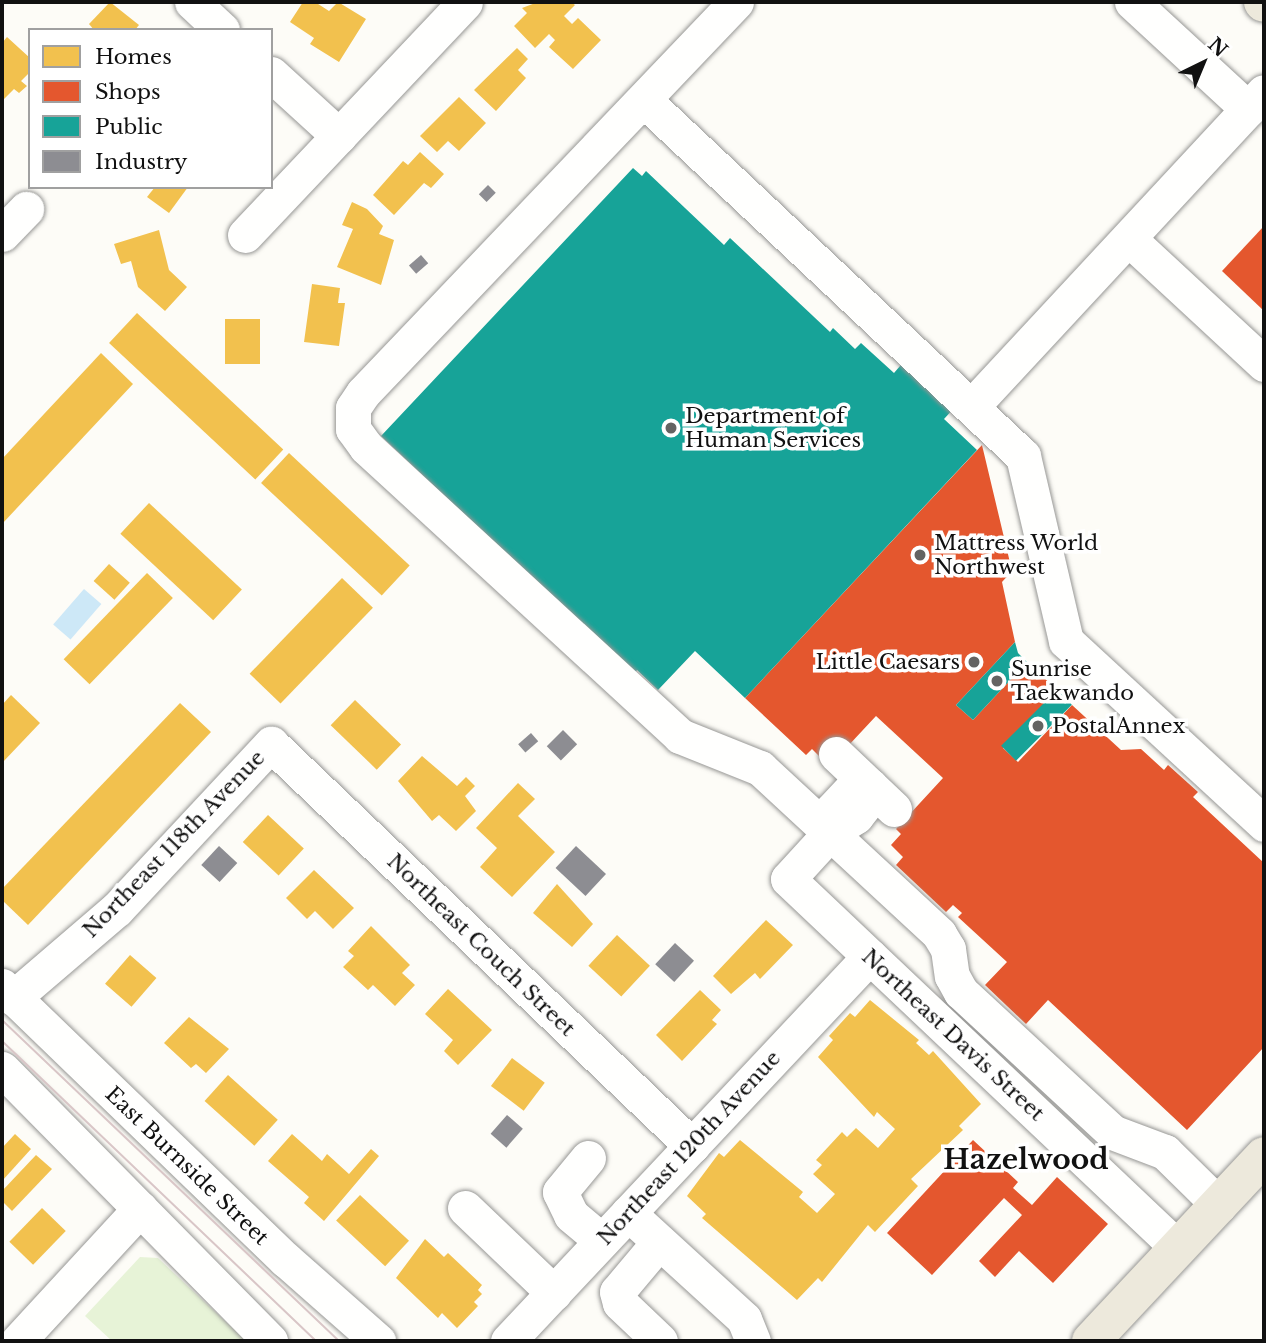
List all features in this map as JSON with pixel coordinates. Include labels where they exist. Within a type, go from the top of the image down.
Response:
[{"type":"main road","points":[[1091,1341],[1264,1156]]},
{"type":"street","points":[[192,2],[220,28]]},
{"type":"street","points":[[245,235],[465,2]]},
{"type":"street","points":[[736,2],[644,100],[626,113],[363,393],[353,408],[353,429],[366,447],[680,736],[701,748],[754,764],[939,934],[948,949],[952,976],[961,992],[1112,1132],[1165,1152],[1219,1205]]},
{"type":"street","points":[[974,405],[1256,101],[1132,2]]},
{"type":"street","points":[[273,76],[339,136]]},
{"type":"street","points":[[644,100],[974,405],[1023,456],[1066,641],[1264,824]]},
{"type":"street","points":[[2,234],[26,209]]},
{"type":"street","points":[[1129,239],[1264,364]]},
{"type":"street","name":"Northeast 118th Avenue","points":[[7,992],[117,909],[271,744]]},
{"type":"street","name":"Northeast Couch Street","points":[[271,744],[692,1146]]},
{"type":"street","points":[[830,833],[847,825],[867,802],[882,797],[836,754]]},
{"type":"street","name":"Northeast Davis Street","points":[[830,833],[788,879],[1178,1248]]},
{"type":"street","name":"Northeast 120th Avenue","points":[[508,1341],[870,956]]},
{"type":"street","name":"East Burnside Street","points":[[7,992],[286,1260],[378,1341]]},
{"type":"street","points":[[2,1069],[270,1341]]},
{"type":"street","points":[[588,1158],[560,1192],[571,1215],[602,1241]]},
{"type":"street","points":[[465,1208],[554,1293]]},
{"type":"street","points":[[18,1341],[141,1209]]},
{"type":"street","points":[[628,1213],[744,1319],[752,1341]]},
{"type":"street","points":[[659,1242],[617,1292],[620,1303],[660,1341]]},
{"type":"green space","points":[[140,1257],[158,1258],[246,1341],[112,1341],[85,1316]]},
{"type":"water","points":[[84,589],[101,604],[71,640],[53,624]]},
{"type":"building: Homes","points":[[110,2],[139,25],[137,28],[92,28],[89,24]]},
{"type":"building: Homes","points":[[303,2],[315,2],[329,11],[338,2],[366,19],[339,62],[310,44],[314,38],[290,22]]},
{"type":"building: Homes","points":[[538,2],[571,2],[575,5],[564,16],[572,24],[578,18],[601,40],[573,69],[549,47],[555,40],[549,34],[535,48],[514,26],[527,13],[522,8]]},
{"type":"building: Homes","points":[[7,37],[28,56],[28,74],[21,81],[27,86],[19,93],[14,89],[3,100],[2,43]]},
{"type":"building: Homes","points":[[517,48],[528,59],[518,70],[526,78],[496,111],[474,90]]},
{"type":"building: Homes","points":[[459,97],[486,123],[459,151],[448,141],[437,152],[420,136]]},
{"type":"building: Homes","points":[[420,152],[444,174],[431,188],[424,183],[394,215],[373,195],[403,161],[408,165]]},
{"type":"building: Homes","points":[[153,189],[187,189],[169,213],[147,197]]},
{"type":"building: Homes","points":[[352,202],[367,209],[383,226],[379,234],[394,240],[381,285],[337,267],[353,229],[342,225]]},
{"type":"building: Homes","points":[[159,230],[169,270],[187,287],[165,311],[138,287],[131,261],[121,264],[114,244]]},
{"type":"building: Homes","points":[[312,284],[340,288],[338,303],[345,303],[339,346],[304,342]]},
{"type":"building: Homes","points":[[137,313],[283,449],[255,479],[109,343]]},
{"type":"building: Homes","points":[[225,319],[260,319],[260,364],[225,364]]},
{"type":"building: Homes","points":[[101,353],[133,384],[2,524],[2,459]]},
{"type":"building: Homes","points":[[289,453],[410,566],[382,596],[261,483]]},
{"type":"building: Homes","points":[[149,503],[242,590],[213,620],[120,534]]},
{"type":"building: Homes","points":[[109,564],[130,583],[114,600],[94,581]]},
{"type":"building: Homes","points":[[147,573],[173,598],[90,684],[64,659]]},
{"type":"building: Homes","points":[[342,578],[373,608],[281,704],[250,674]]},
{"type":"building: Homes","points":[[11,695],[40,723],[2,763],[2,705]]},
{"type":"building: Homes","points":[[355,700],[401,744],[377,770],[331,725]]},
{"type":"building: Homes","points":[[180,703],[211,732],[28,925],[2,900],[2,889]]},
{"type":"building: Homes","points":[[422,756],[457,786],[466,777],[475,786],[465,796],[476,811],[456,831],[439,815],[432,821],[398,781]]},
{"type":"building: Homes","points":[[518,783],[535,799],[518,816],[555,852],[512,897],[480,867],[497,848],[476,828]]},
{"type":"building: Homes","points":[[268,815],[304,848],[279,875],[243,842]]},
{"type":"building: Homes","points":[[314,870],[354,908],[333,929],[315,911],[307,919],[286,898]]},
{"type":"building: Homes","points":[[557,884],[593,924],[572,947],[533,913]]},
{"type":"building: Homes","points":[[766,920],[793,945],[760,979],[755,973],[731,994],[713,976]]},
{"type":"building: Homes","points":[[371,926],[410,965],[402,973],[415,985],[395,1006],[373,985],[368,990],[343,967],[354,956],[348,951]]},
{"type":"building: Homes","points":[[617,935],[650,966],[621,996],[588,966]]},
{"type":"building: Homes","points":[[130,955],[156,978],[131,1007],[105,984]]},
{"type":"building: Homes","points":[[448,989],[492,1030],[458,1065],[444,1051],[453,1040],[425,1014]]},
{"type":"building: Homes","points":[[700,990],[721,1010],[712,1020],[717,1024],[682,1061],[656,1035]]},
{"type":"building: Homes","points":[[870,1000],[919,1040],[916,1043],[929,1055],[933,1051],[981,1104],[959,1126],[963,1130],[911,1179],[918,1186],[875,1232],[868,1225],[822,1282],[818,1278],[797,1300],[702,1218],[706,1214],[687,1196],[719,1153],[724,1157],[740,1140],[803,1192],[799,1197],[817,1213],[835,1194],[813,1174],[822,1165],[816,1160],[842,1132],[847,1137],[856,1128],[878,1148],[895,1129],[877,1112],[874,1117],[818,1057],[833,1040],[829,1036],[850,1013],[855,1017]]},
{"type":"building: Homes","points":[[189,1017],[229,1049],[206,1073],[196,1064],[191,1068],[164,1043]]},
{"type":"building: Homes","points":[[512,1058],[545,1083],[524,1111],[491,1086]]},
{"type":"building: Homes","points":[[228,1075],[278,1120],[254,1146],[205,1101]]},
{"type":"building: Homes","points":[[15,1134],[31,1149],[2,1181],[2,1148]]},
{"type":"building: Homes","points":[[292,1134],[322,1161],[327,1154],[349,1174],[371,1149],[379,1156],[324,1221],[304,1203],[309,1197],[268,1161]]},
{"type":"building: Homes","points":[[36,1155],[52,1169],[12,1211],[2,1201],[2,1191]]},
{"type":"building: Homes","points":[[360,1195],[409,1241],[385,1266],[336,1221]]},
{"type":"building: Homes","points":[[42,1208],[66,1231],[33,1265],[9,1242]]},
{"type":"building: Homes","points":[[425,1239],[444,1257],[448,1253],[482,1285],[478,1290],[482,1294],[474,1302],[478,1306],[457,1328],[442,1313],[438,1318],[396,1278]]},
{"type":"building: Shops","points":[[1264,226],[1264,311],[1222,271]]},
{"type":"building: Shops","points":[[982,445],[1012,571],[1002,582],[1015,642],[956,705],[973,720],[1027,662],[1057,690],[1003,748],[1018,762],[1072,705],[1121,750],[1141,749],[1164,770],[1168,765],[1198,792],[1193,797],[1264,863],[1264,1047],[1187,1130],[1048,1000],[1026,1024],[985,985],[1007,962],[958,917],[962,913],[953,905],[946,912],[896,865],[903,857],[891,845],[901,834],[896,829],[943,778],[876,716],[848,746],[838,737],[820,757],[812,749],[806,755],[745,698]]},
{"type":"building: Shops","points":[[973,1140],[1018,1182],[1013,1188],[1032,1205],[1057,1177],[1108,1224],[1053,1283],[1019,1251],[995,1277],[979,1261],[1022,1215],[1004,1198],[932,1275],[887,1233]]},
{"type":"building: Public","name":"Department of Human Services","points":[[633,168],[642,176],[646,171],[724,245],[730,238],[830,332],[833,328],[855,349],[861,343],[894,373],[906,359],[956,406],[944,419],[977,450],[745,698],[695,651],[658,690],[637,670],[634,674],[381,436]]},
{"type":"building: Public","points":[[1015,642],[1018,653],[1027,662],[973,720],[956,705]]},
{"type":"building: Public","name":"PostalAnnex","points":[[1057,690],[1072,705],[1016,761],[1001,746]]},
{"type":"building: Industry","points":[[488,185],[496,193],[487,202],[479,194]]},
{"type":"building: Industry","points":[[421,255],[428,263],[416,274],[409,265]]},
{"type":"building: Industry","points":[[563,730],[577,744],[561,760],[547,746]]},
{"type":"building: Industry","points":[[531,733],[538,741],[525,752],[518,744]]},
{"type":"building: Industry","points":[[219,846],[237,863],[220,882],[201,865]]},
{"type":"building: Industry","points":[[576,846],[606,874],[586,896],[556,868]]},
{"type":"building: Industry","points":[[675,943],[694,961],[674,982],[655,964]]},
{"type":"building: Industry","points":[[507,1115],[523,1129],[506,1148],[491,1134]]},
{"type":"tram line","points":[[2,1020],[339,1341]]},
{"type":"tram line","points":[[2,1041],[316,1341]]},
{"type":"place","name":"Department of Human Services","points":[[671,428]]},
{"type":"place","name":"Mattress World Northwest","points":[[920,555]]},
{"type":"place","name":"Little Caesars","points":[[974,662]]},
{"type":"place","name":"Sunrise Taekwando","points":[[997,681]]},
{"type":"place","name":"PostalAnnex","points":[[1038,726]]},
{"type":"district","name":"Hazelwood","points":[[1026,1160]]}]
